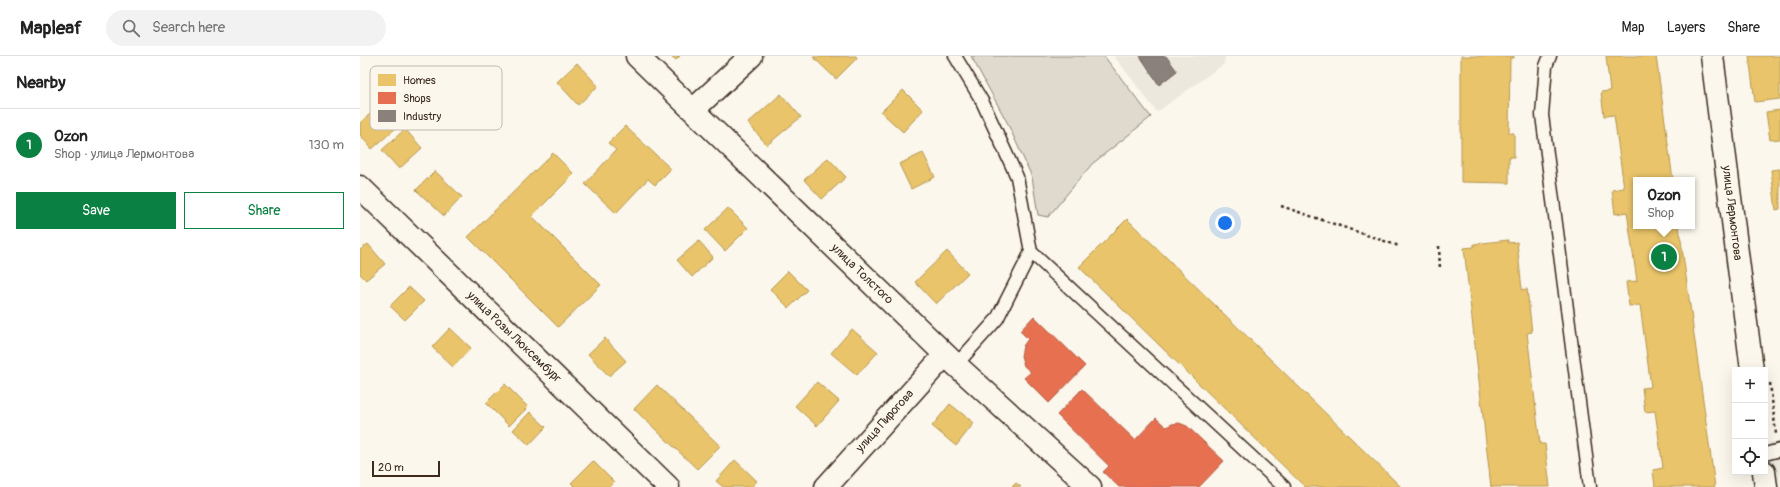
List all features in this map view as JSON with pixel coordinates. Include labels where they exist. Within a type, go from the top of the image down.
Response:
[{"type":"street","name":"улица Толстого","points":[[637,56],[951,360],[1090,487]]},
{"type":"street","points":[[693,110],[751,56]]},
{"type":"street","name":"улица Лермонтова","points":[[1712,56],[1752,367]]},
{"type":"street","name":"улица Розы Люксембург","points":[[363,196],[668,487]]},
{"type":"street","name":"улица Пирогова","points":[[826,487],[951,360]]},
{"type":"street","points":[[1764,475],[1766,487]]},
{"type":"lane","points":[[955,56],[982,101],[1017,177],[1031,252],[1284,487]]},
{"type":"lane","points":[[1550,56],[1546,66],[1542,115],[1590,487]]},
{"type":"lane","points":[[951,360],[997,319],[1031,252]]},
{"type":"lane","points":[[1768,454],[1779,453]]},
{"type":"path","points":[[1281,206],[1399,246]]},
{"type":"path","points":[[1439,246],[1440,270]]},
{"type":"shaded area","points":[[971,56],[1104,56],[1151,117],[1092,164],[1048,217],[1038,215],[1032,177],[1007,122]]},
{"type":"shaded area","points":[[1114,56],[1225,56],[1224,64],[1157,112]]},
{"type":"shaded area","points":[[1780,441],[1780,487],[1776,487],[1768,443]]},
{"type":"building: Homes","points":[[671,56],[680,56],[676,60]]},
{"type":"building: Homes","points":[[856,56],[857,58],[836,79],[813,57]]},
{"type":"building: Homes","points":[[1461,56],[1514,56],[1514,58],[1510,58],[1509,133],[1514,133],[1514,157],[1509,157],[1509,183],[1461,182]]},
{"type":"building: Homes","points":[[1606,56],[1656,56],[1673,177],[1633,177],[1633,229],[1679,229],[1715,487],[1655,487],[1653,470],[1663,468],[1655,411],[1645,412],[1642,388],[1651,387],[1640,305],[1629,306],[1626,282],[1637,281],[1627,212],[1615,214],[1612,190],[1624,188],[1614,115],[1604,116],[1601,92],[1610,91]]},
{"type":"building: Homes","points":[[1749,56],[1780,56],[1780,99],[1755,102]]},
{"type":"building: Homes","points":[[577,63],[598,86],[578,105],[557,82]]},
{"type":"building: Homes","points":[[903,90],[923,110],[903,132],[881,112]]},
{"type":"building: Homes","points":[[781,94],[801,117],[767,145],[748,123]]},
{"type":"building: Homes","points":[[1780,110],[1780,139],[1770,140],[1766,112]]},
{"type":"building: Homes","points":[[370,114],[370,130],[394,130],[372,149],[360,135],[360,123]]},
{"type":"building: Homes","points":[[625,126],[671,169],[655,185],[648,179],[616,213],[585,184],[616,150],[608,143]]},
{"type":"building: Homes","points":[[404,130],[406,130],[422,148],[399,169],[382,150]]},
{"type":"building: Homes","points":[[553,153],[574,174],[532,216],[601,285],[558,327],[468,237]]},
{"type":"building: Homes","points":[[923,153],[935,177],[911,189],[899,164]]},
{"type":"building: Homes","points":[[828,158],[846,177],[822,199],[804,180]]},
{"type":"building: Homes","points":[[1780,169],[1780,209],[1776,210],[1771,170]]},
{"type":"building: Homes","points":[[435,171],[462,197],[444,216],[416,190]]},
{"type":"building: Homes","points":[[728,208],[748,228],[725,251],[705,230]]},
{"type":"building: Homes","points":[[1127,219],[1401,487],[1305,487],[1079,267]]},
{"type":"building: Homes","points":[[1508,240],[1508,243],[1517,242],[1522,290],[1527,289],[1532,332],[1527,333],[1540,444],[1545,444],[1550,487],[1491,487],[1464,248],[1474,247],[1474,244]]},
{"type":"building: Homes","points":[[699,241],[713,257],[692,277],[677,260]]},
{"type":"building: Homes","points":[[368,244],[385,264],[366,280],[360,274],[360,250]]},
{"type":"building: Homes","points":[[947,251],[968,273],[936,304],[915,282]]},
{"type":"building: Homes","points":[[788,271],[807,290],[789,308],[770,289]]},
{"type":"building: Homes","points":[[409,287],[424,301],[405,320],[390,306]]},
{"type":"building: Homes","points":[[450,328],[471,348],[453,367],[432,347]]},
{"type":"building: Homes","points":[[852,329],[878,352],[857,375],[831,353]]},
{"type":"building: Homes","points":[[605,338],[626,361],[609,376],[588,354]]},
{"type":"building: Homes","points":[[817,382],[839,401],[817,426],[795,406]]},
{"type":"building: Homes","points":[[505,384],[528,407],[509,426],[486,403]]},
{"type":"building: Homes","points":[[657,385],[720,446],[697,469],[634,409]]},
{"type":"building: Homes","points":[[950,404],[974,423],[956,446],[932,426]]},
{"type":"building: Homes","points":[[530,412],[546,427],[529,445],[513,430]]},
{"type":"building: Homes","points":[[735,460],[757,481],[751,487],[723,487],[716,481]]},
{"type":"building: Homes","points":[[593,461],[614,482],[609,487],[575,487],[571,483]]},
{"type":"building: Homes","points":[[1016,483],[1021,487],[1012,487]]},
{"type":"building: Shops","points":[[1034,316],[1085,366],[1049,403],[1024,378],[1031,372],[1024,366],[1021,356],[1023,346],[1028,339],[1020,331]]},
{"type":"building: Shops","points":[[1082,389],[1135,440],[1156,418],[1166,427],[1179,423],[1187,426],[1224,461],[1199,487],[1119,487],[1103,472],[1109,466],[1057,415]]},
{"type":"building: Industry","points":[[1140,56],[1166,56],[1177,71],[1159,85]]},
{"type":"place","name":"Ozon","points":[[1664,257]]}]
